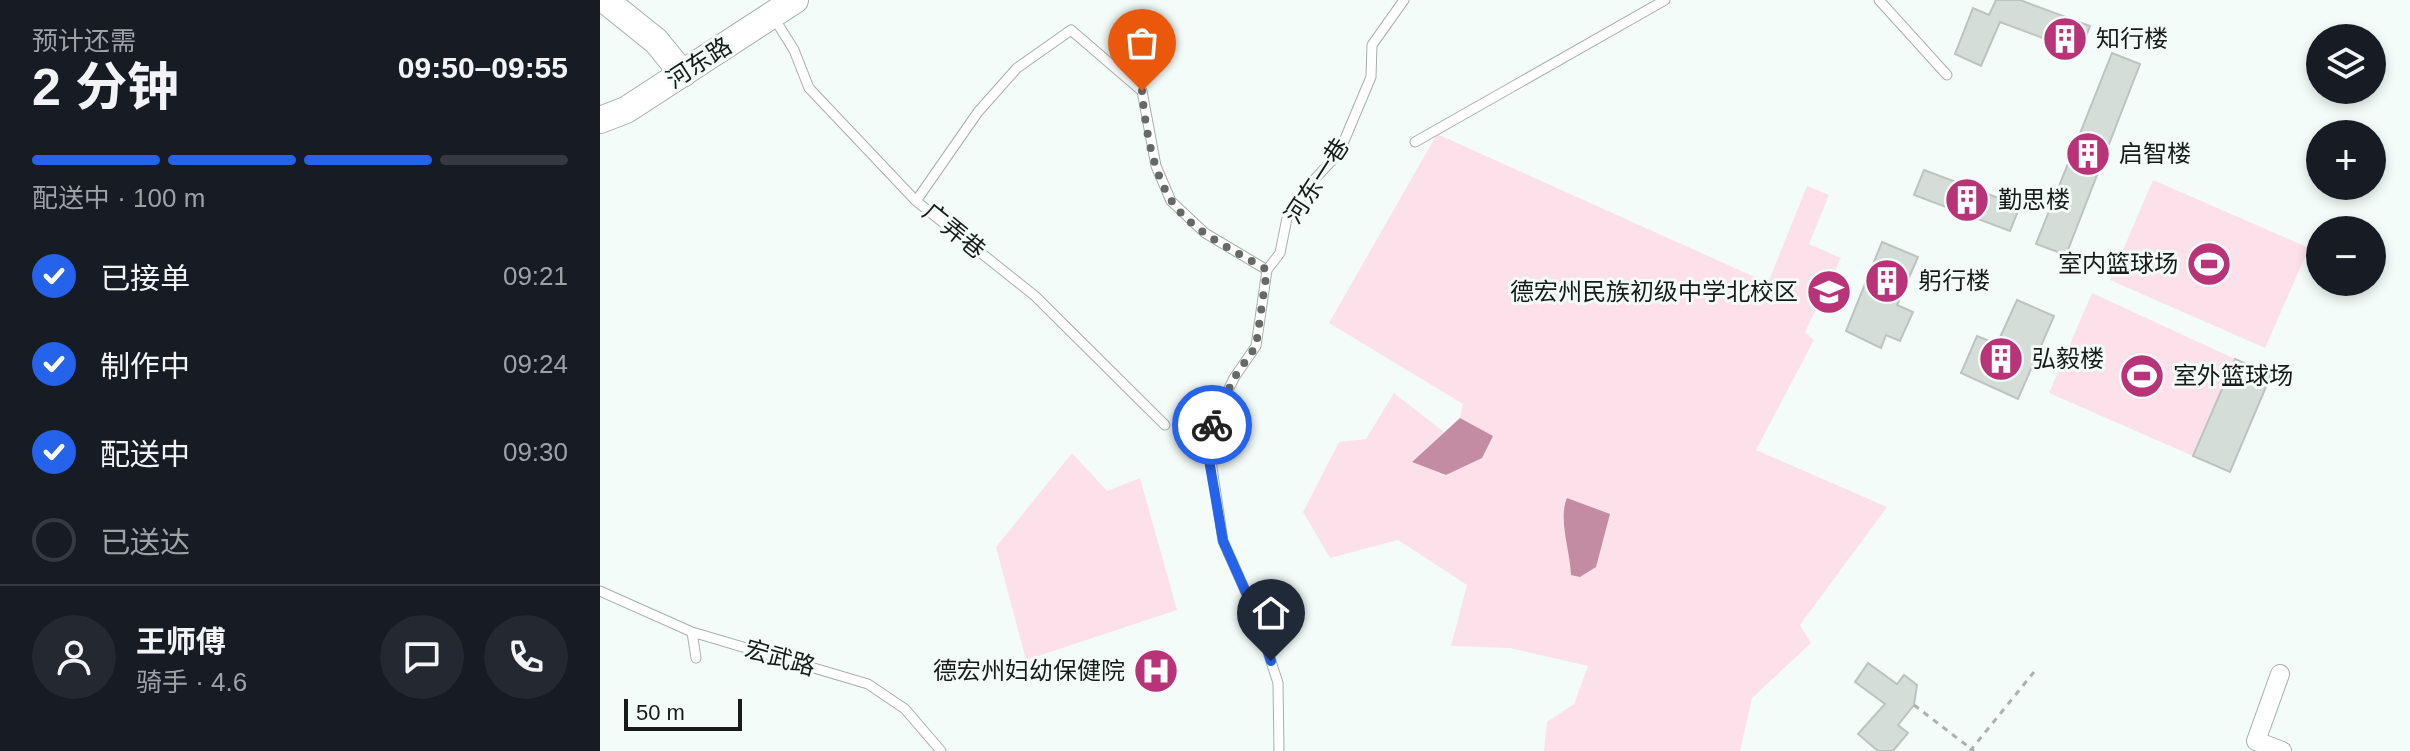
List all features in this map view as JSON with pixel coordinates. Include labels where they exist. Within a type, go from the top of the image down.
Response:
[{"type":"main road","points":[[605,0],[656,41],[676,78]]},
{"type":"main road","name":"河东路","points":[[600,120],[626,110],[795,0]]},
{"type":"main road","points":[[600,17],[676,78]]},
{"type":"street","points":[[2280,674],[2256,741],[2282,751]]},
{"type":"lane","name":"河东一巷","points":[[1279,751],[1278,683],[1256,615],[1223,541],[1207,434],[1234,378],[1256,346],[1267,270],[1280,253],[1287,218],[1311,183],[1339,153],[1371,77],[1372,45],[1404,0]]},
{"type":"lane","points":[[1415,142],[1665,0]]},
{"type":"lane","points":[[1879,0],[1947,75]]},
{"type":"lane","name":"广弄巷","points":[[772,15],[794,50],[809,88],[916,201],[1035,296],[1165,425]]},
{"type":"lane","points":[[916,201],[978,112],[1017,68],[1071,30],[1142,91],[1156,166],[1171,201],[1205,233],[1267,270]]},
{"type":"lane","name":"宏武路","points":[[600,591],[692,632],[868,684],[905,709],[941,751]]},
{"type":"lane","points":[[692,632],[696,658]]},
{"type":"path","points":[[1914,705],[1972,750],[2034,672]]},
{"type":"shaded area","points":[[1437,134],[1768,283],[1807,186],[1829,195],[1809,244],[1841,258],[1805,332],[1814,340],[1756,450],[1887,507],[1800,625],[1811,643],[1752,698],[1740,751],[1544,751],[1547,722],[1574,704],[1588,666],[1510,648],[1451,646],[1467,585],[1398,540],[1330,558],[1303,512],[1339,442],[1366,439],[1394,393],[1444,432],[1412,462],[1446,475],[1493,437],[1460,418],[1463,404],[1329,323]]},
{"type":"shaded area","name":"室内篮球场","points":[[2153,180],[2306,247],[2306,255],[2265,348],[2110,280]]},
{"type":"shaded area","name":"室外篮球场","points":[[2092,293],[2235,359],[2193,456],[2049,393]]},
{"type":"shaded area","points":[[1460,418],[1493,436],[1482,458],[1446,475],[1412,462]]},
{"type":"shaded area","points":[[1072,453],[1107,491],[1140,478],[1177,610],[1026,660],[996,547]]},
{"type":"shaded area","points":[[1567,498],[1610,514],[1596,567],[1580,577],[1571,575],[1564,525]]},
{"type":"building","name":"知行楼","points":[[1996,0],[2020,0],[2090,26],[2080,52],[2000,22],[1981,66],[1955,54],[1973,8],[1989,15]]},
{"type":"building","name":"启智楼","points":[[2112,53],[2140,64],[2066,255],[2036,244]]},
{"type":"building","name":"勤思楼","points":[[1924,170],[2020,206],[2010,231],[1914,195]]},
{"type":"building","name":"躬行楼","points":[[1882,242],[1918,257],[1897,305],[1913,312],[1900,341],[1886,335],[1881,348],[1846,331]]},
{"type":"building","name":"弘毅楼","points":[[2017,300],[2054,316],[2018,399],[1961,373],[1977,336],[1997,344]]},
{"type":"building","points":[[2235,359],[2271,375],[2230,472],[2193,456]]},
{"type":"building","points":[[1868,663],[1897,684],[1904,675],[1917,685],[1914,705],[1898,725],[1908,733],[1893,751],[1878,751],[1858,734],[1885,704],[1855,682]]},
{"type":"way so far","points":[[1142,91],[1144,115],[1156,166],[1171,201],[1205,233],[1267,270],[1256,346],[1234,378],[1212,425]]},
{"type":"place","name":"知行楼","points":[[2065,39]]},
{"type":"place","name":"启智楼","points":[[2088,154]]},
{"type":"place","name":"勤思楼","points":[[1967,200]]},
{"type":"place","name":"室内篮球场","points":[[2209,264]]},
{"type":"place","name":"躬行楼","points":[[1887,281]]},
{"type":"place","name":"德宏州民族初级中学北校区","points":[[1829,292]]},
{"type":"place","name":"弘毅楼","points":[[2001,359]]},
{"type":"place","name":"室外篮球场","points":[[2142,376]]},
{"type":"place","name":"德宏州妇幼保健院","points":[[1156,671]]},
{"type":"route","points":[[1212,425],[1207,434],[1208,454],[1223,541],[1256,615],[1271,661]]}]
